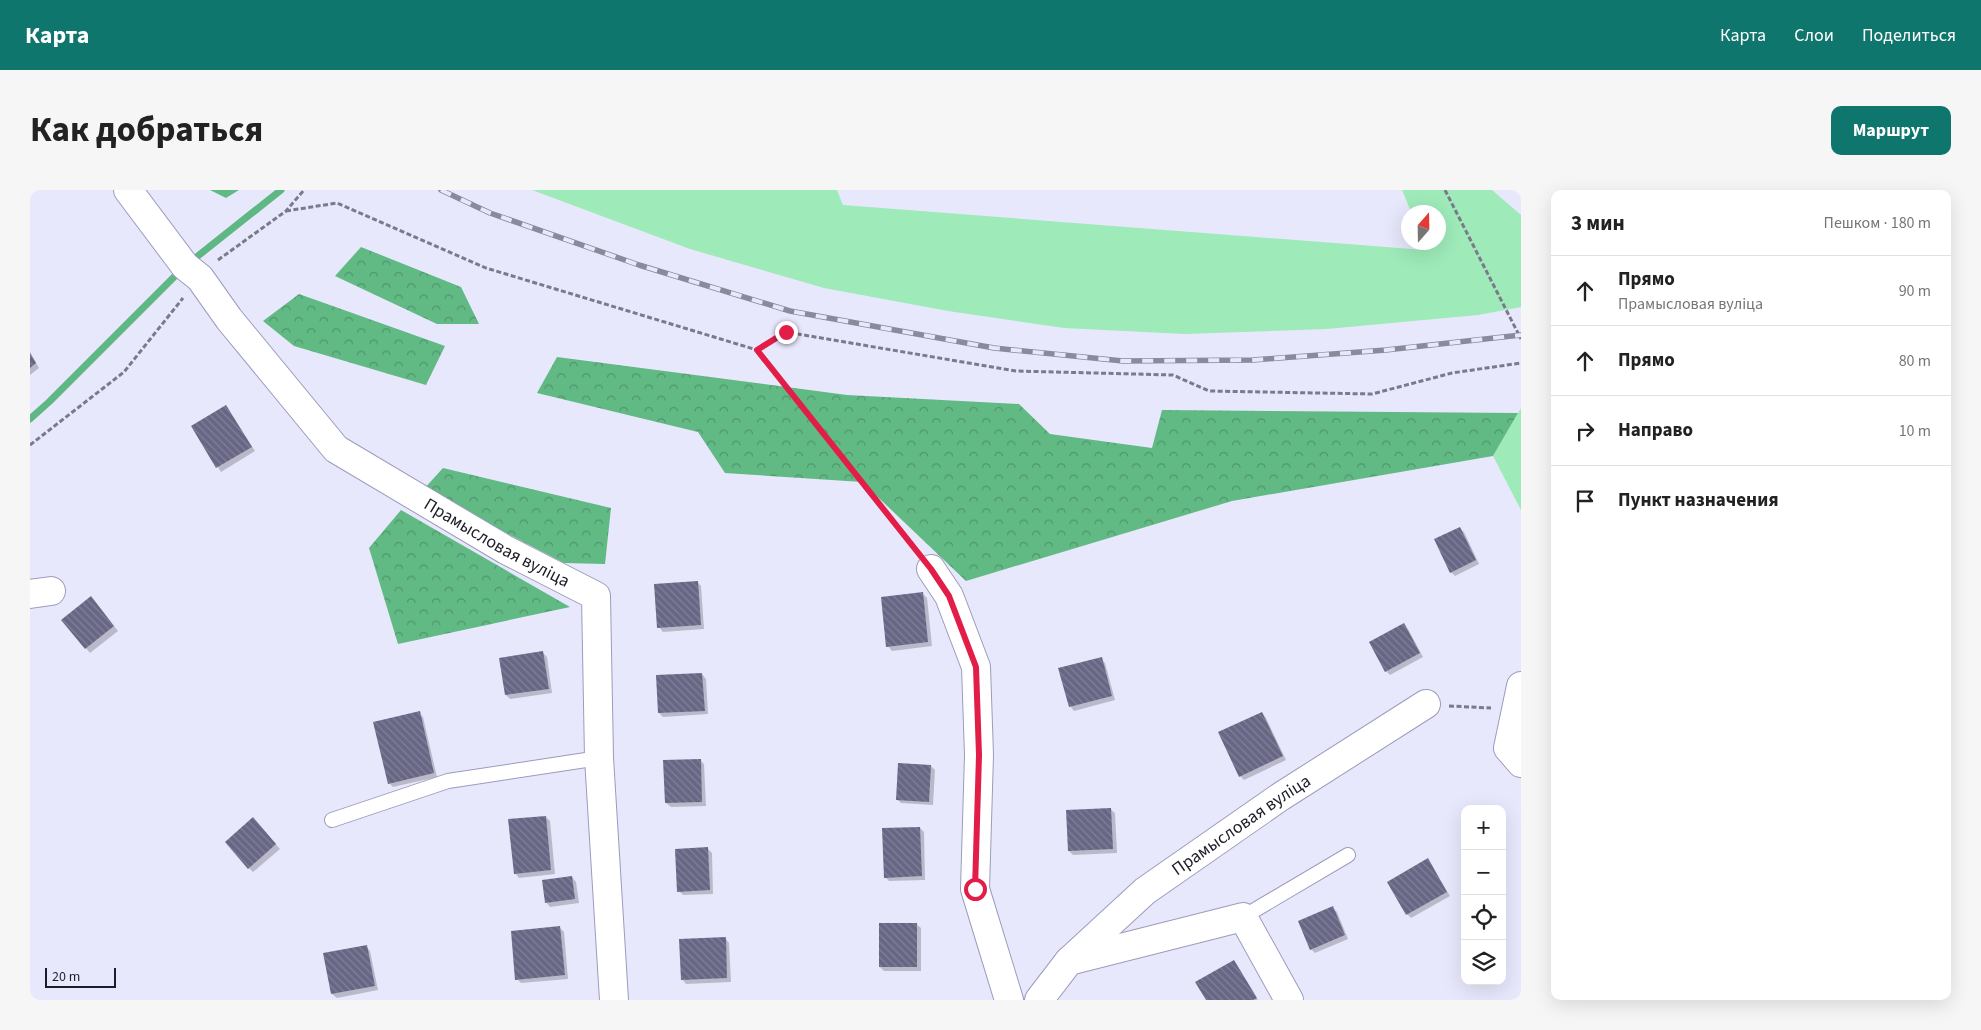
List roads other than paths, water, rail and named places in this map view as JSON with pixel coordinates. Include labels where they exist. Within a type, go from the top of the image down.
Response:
[{"type":"street","name":"Прамысловая вуліца","points":[[128,190],[185,266],[200,278],[229,320],[336,449],[506,550],[596,596],[599,758],[614,1000]]},
{"type":"street","points":[[931,569],[949,596],[976,667],[979,755],[975,889],[1009,1000]]},
{"type":"street","points":[[1519,698],[1508,748],[1521,763]]},
{"type":"street","name":"Прамысловая вуліца","points":[[1040,1000],[1068,961],[1145,891],[1280,797],[1426,704]]},
{"type":"street","points":[[1068,961],[1243,917],[1289,1000]]},
{"type":"lane","points":[[332,820],[448,781],[599,758]]},
{"type":"lane","points":[[1243,917],[1348,855]]},
{"type":"waterway","points":[[189,263],[281,190]]},
{"type":"waterway","points":[[30,419],[181,270]]},
{"type":"railway","points":[[441,190],[490,213],[639,265],[790,311],[994,348],[1123,361],[1253,360],[1386,350],[1521,335]]}]
